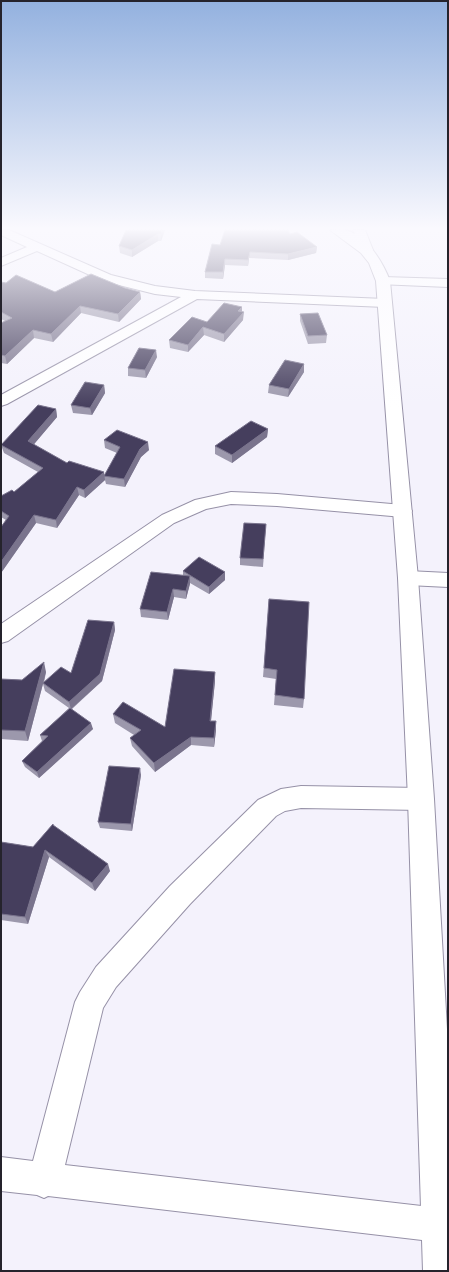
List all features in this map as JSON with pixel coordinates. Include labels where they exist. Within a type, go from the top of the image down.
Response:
[{"type":"street","points":[[160,289],[195,295],[384,292],[405,289]]},
{"type":"street","points":[[384,292],[408,578],[421,799],[442,1271]]},
{"type":"street","points":[[1,401],[195,295]]},
{"type":"street","points":[[1,635],[168,519],[201,504],[231,498],[277,500],[402,511]]},
{"type":"street","points":[[408,578],[448,580]]},
{"type":"street","points":[[44,1181],[90,1002],[106,976],[180,895],[267,808],[281,800],[301,797],[421,799]]},
{"type":"street","points":[[1,1174],[44,1181],[439,1225]]},
{"type":"building","points":[[1,289],[49,289],[55,292],[60,289],[130,289],[140,292],[118,314],[80,306],[51,334],[33,330],[5,356],[1,355],[1,323],[12,318],[1,312]]},
{"type":"building","points":[[224,303],[242,307],[238,311],[244,312],[224,334],[203,327],[188,345],[169,340],[192,317],[207,322]]},
{"type":"building","points":[[318,313],[327,335],[308,336],[300,314]]},
{"type":"building","points":[[139,348],[156,350],[145,370],[128,368]]},
{"type":"building","points":[[285,360],[304,364],[289,389],[269,385]]},
{"type":"building","points":[[85,382],[104,385],[90,408],[71,405]]},
{"type":"building","points":[[38,405],[56,409],[28,441],[67,463],[69,461],[104,472],[84,490],[77,487],[56,520],[34,515],[1,562],[1,527],[9,516],[1,511],[1,496],[12,490],[14,492],[43,468],[1,445]]},
{"type":"building","points":[[251,421],[268,429],[232,455],[215,446]]},
{"type":"building","points":[[117,430],[148,442],[140,449],[124,479],[104,476],[120,447],[104,440]]},
{"type":"building","points":[[244,523],[266,524],[263,559],[240,558]]},
{"type":"building","points":[[199,557],[225,572],[209,587],[183,571]]},
{"type":"building","points":[[151,572],[190,576],[186,591],[173,589],[167,612],[140,609]]},
{"type":"building","points":[[269,599],[309,602],[304,699],[275,695],[277,670],[264,668]]},
{"type":"building","points":[[88,620],[114,622],[100,674],[69,702],[43,683],[61,667],[71,673]]},
{"type":"building","points":[[44,662],[25,731],[1,730],[1,679],[22,680]]},
{"type":"building","points":[[174,669],[215,672],[210,721],[216,721],[214,738],[191,737],[154,763],[130,738],[141,730],[113,714],[123,702],[165,727]]},
{"type":"building","points":[[70,708],[91,723],[37,772],[22,761],[48,736],[40,735]]},
{"type":"building","points":[[109,766],[140,768],[131,824],[98,822]]},
{"type":"building","points":[[53,824],[108,864],[92,883],[45,850],[25,917],[1,914],[1,842],[33,847]]}]
